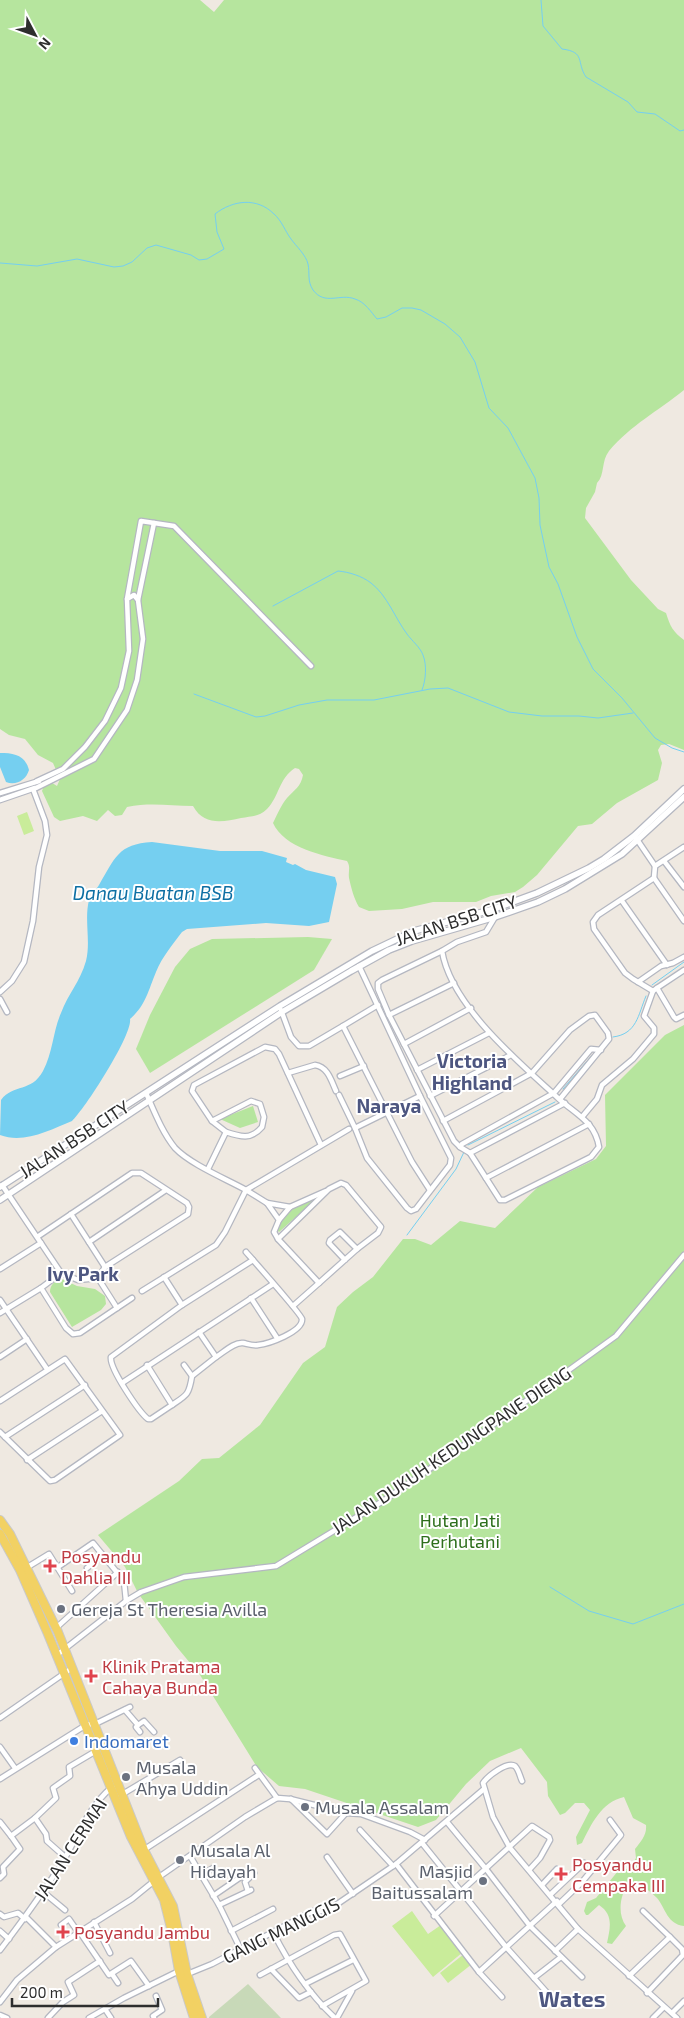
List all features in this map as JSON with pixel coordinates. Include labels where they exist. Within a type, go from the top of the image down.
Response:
[{"type":"main road","points":[[0,1520],[10,1534],[64,1673],[97,1751],[115,1786]]},
{"type":"main road","points":[[0,1534],[23,1569],[56,1628],[95,1723],[115,1786],[141,1851],[157,1879],[168,1914],[194,2018]]},
{"type":"main road","points":[[48,1634],[56,1628]]},
{"type":"main road","points":[[183,1973],[202,2018]]},
{"type":"street","points":[[0,793],[37,781],[63,769],[86,747],[105,721],[121,688],[129,651],[127,599],[141,521],[174,526],[311,666]]},
{"type":"street","points":[[0,800],[36,788],[94,759],[127,710],[137,680],[143,639],[138,600],[154,523]]},
{"type":"street","points":[[127,599],[134,595],[138,600]]},
{"type":"street","points":[[36,788],[40,784],[37,781]]},
{"type":"street","points":[[0,992],[12,981],[24,962],[33,921],[40,867],[47,834],[36,788]]},
{"type":"street","name":"JALAN BSB CITY","points":[[8,1194],[1,1186],[146,1093],[394,940],[414,931],[494,909],[566,880],[604,859],[636,838],[684,789]]},
{"type":"street","name":"JALAN BSB CITY","points":[[0,1200],[281,1009],[389,950],[412,941],[495,917],[538,902],[565,889],[601,868],[684,797]]},
{"type":"street","points":[[636,838],[655,866],[654,878],[684,921]]},
{"type":"street","points":[[655,866],[684,847]]},
{"type":"street","points":[[664,861],[684,887]]},
{"type":"street","points":[[654,878],[594,919],[594,929],[625,973],[655,990],[676,1019],[684,1014]]},
{"type":"street","points":[[622,900],[667,965]]},
{"type":"street","points":[[442,951],[447,971],[489,1033],[582,1117],[596,1132],[599,1147],[591,1157],[502,1201],[498,1198],[470,1154],[454,1141],[404,1044],[378,988],[378,983],[382,980],[442,951],[456,942],[486,932],[495,917],[494,909]]},
{"type":"street","points":[[485,920],[486,932]]},
{"type":"street","points":[[638,982],[650,972],[673,964],[684,957]]},
{"type":"street","points":[[288,1073],[315,1065],[326,1071],[355,1128],[366,1158],[407,1208],[411,1211],[416,1209],[450,1165],[452,1158],[358,966]]},
{"type":"street","points":[[582,1117],[595,1103],[602,1085],[632,1059],[654,1034],[654,1028],[644,1016],[655,990],[684,970]]},
{"type":"street","points":[[390,1015],[454,983]]},
{"type":"street","points":[[0,999],[7,1012]]},
{"type":"street","points":[[281,1009],[291,1037],[299,1046],[308,1046],[378,1005]]},
{"type":"street","points":[[404,1044],[471,1008]]},
{"type":"street","points":[[443,1121],[532,1073],[570,1030],[593,1014],[609,1036],[601,1050],[560,1099]]},
{"type":"street","points":[[343,1026],[412,1162],[430,1190]]},
{"type":"street","points":[[417,1070],[489,1033]]},
{"type":"street","points":[[212,1121],[252,1101],[260,1104],[264,1122],[258,1131],[247,1137],[226,1132],[212,1121],[192,1091],[198,1081],[264,1047],[275,1049],[321,1145]]},
{"type":"street","points":[[460,1147],[464,1142],[554,1093],[588,1052],[595,1048],[601,1050]]},
{"type":"street","points":[[430,1096],[512,1055]]},
{"type":"street","points":[[340,1076],[364,1066]]},
{"type":"street","name":"JALAN BSB CITY","points":[[146,1093],[149,1100]]},
{"type":"street","points":[[355,1128],[420,1096]]},
{"type":"street","points":[[149,1100],[156,1118],[175,1148],[187,1158],[267,1203],[290,1207]]},
{"type":"street","points":[[470,1154],[565,1103]]},
{"type":"street","points":[[486,1178],[589,1124]]},
{"type":"street","points":[[142,1291],[216,1245],[225,1232],[246,1190],[350,1129]]},
{"type":"street","points":[[208,1169],[226,1132]]},
{"type":"street","points":[[37,1237],[132,1174],[141,1173],[190,1207],[188,1214],[105,1267],[98,1278]]},
{"type":"street","points":[[293,1306],[380,1230],[380,1226],[346,1185],[341,1183],[290,1207],[274,1229],[278,1240],[319,1283]]},
{"type":"street","points":[[278,1240],[329,1189]]},
{"type":"street","points":[[89,1242],[166,1190]]},
{"type":"street","points":[[8,1194],[61,1273],[78,1280],[98,1278]]},
{"type":"street","points":[[267,1203],[279,1220]]},
{"type":"street","points":[[71,1214],[105,1267]]},
{"type":"street","points":[[345,1260],[329,1245],[330,1240],[341,1232],[357,1249]]},
{"type":"street","points":[[0,1269],[41,1243]]},
{"type":"street","points":[[192,1376],[238,1343],[258,1345],[291,1333],[300,1325],[301,1317],[293,1306],[246,1252]]},
{"type":"street","name":"JALAN DUKUH KEDUNGPANE DIENG","points":[[57,1656],[126,1601],[141,1592],[184,1576],[276,1566],[383,1501],[616,1336],[684,1255]]},
{"type":"street","points":[[184,1365],[192,1376],[190,1391],[151,1419],[148,1419],[122,1382],[110,1362],[110,1357],[182,1306],[253,1260]]},
{"type":"street","points":[[0,1313],[41,1288],[61,1273]]},
{"type":"street","points":[[164,1277],[182,1306]]},
{"type":"street","points":[[98,1278],[117,1308]]},
{"type":"street","points":[[122,1382],[273,1284]]},
{"type":"street","points":[[41,1288],[66,1328],[73,1334],[80,1332],[132,1298]]},
{"type":"street","points":[[251,1298],[277,1338]]},
{"type":"street","points":[[0,1300],[47,1369]]},
{"type":"street","points":[[199,1332],[216,1357]]},
{"type":"street","points":[[0,1357],[27,1340]]},
{"type":"street","points":[[0,1401],[65,1359],[120,1435],[55,1480],[48,1481],[0,1432]]},
{"type":"street","points":[[147,1365],[172,1405]]},
{"type":"street","points":[[5,1437],[85,1385]]},
{"type":"street","points":[[27,1460],[102,1411]]},
{"type":"street","points":[[58,1568],[92,1543],[118,1572],[125,1584],[126,1601]]},
{"type":"street","points":[[23,1569],[49,1554],[72,1591]]},
{"type":"street","points":[[87,1568],[103,1555]]},
{"type":"street","points":[[56,1628],[118,1572]]},
{"type":"street","points":[[0,1718],[72,1668]]},
{"type":"street","points":[[0,1779],[86,1725],[95,1723],[130,1707]]},
{"type":"street","points":[[125,1710],[138,1725],[136,1727],[140,1732]]},
{"type":"street","points":[[138,1725],[144,1721],[154,1732]]},
{"type":"street","points":[[0,1747],[15,1768]]},
{"type":"street","points":[[11,1836],[35,1818],[56,1798],[53,1788],[70,1776],[69,1768],[97,1751]]},
{"type":"street","points":[[119,1796],[180,1760]]},
{"type":"street","points":[[522,1782],[518,1770],[513,1765],[509,1765],[490,1775],[483,1783],[493,1817],[510,1848],[558,1902],[578,1929],[628,1976],[677,2018]]},
{"type":"street","points":[[255,1768],[275,1800]]},
{"type":"street","points":[[141,1851],[257,1776]]},
{"type":"street","name":"JALAN CERMAI","points":[[0,1950],[25,1918],[65,1856],[90,1812],[115,1786]]},
{"type":"street","name":"GANG MANGGIS","points":[[89,2018],[149,1986],[212,1964],[313,1911],[326,1911],[394,1865],[484,1789]]},
{"type":"street","points":[[290,1799],[327,1834],[346,1813]]},
{"type":"street","points":[[0,2002],[17,1980],[56,1947],[132,1899],[157,1879],[245,1817],[275,1800],[290,1799],[346,1813],[361,1814],[410,1832],[423,1842],[506,1947],[551,1997]]},
{"type":"street","points":[[35,1818],[46,1834],[47,1841],[65,1856]]},
{"type":"street","points":[[479,1972],[588,1876],[621,1836],[610,1820]]},
{"type":"street","points":[[0,1822],[20,1848],[3,1867],[4,1874],[0,1878]]},
{"type":"street","points":[[447,1822],[530,1926],[582,1977]]},
{"type":"street","points":[[434,1916],[532,1826],[549,1837],[549,1843],[540,1858],[529,1870]]},
{"type":"street","points":[[0,1833],[5,1828]]},
{"type":"street","points":[[360,1830],[394,1865],[479,1972],[502,1997]]},
{"type":"street","points":[[190,1856],[219,1905],[240,1948]]},
{"type":"street","points":[[327,1857],[353,1894]]},
{"type":"street","points":[[550,1894],[584,1863]]},
{"type":"street","points":[[201,1875],[213,1868]]},
{"type":"street","points":[[542,1884],[557,1869]]},
{"type":"street","points":[[213,1896],[251,1872],[245,1882],[250,1890],[219,1905]]},
{"type":"street","points":[[42,1891],[65,1910]]},
{"type":"street","points":[[231,1931],[273,1909]]},
{"type":"street","points":[[643,1912],[684,1952],[682,1961],[647,1993]]},
{"type":"street","points":[[0,1914],[4,1917],[18,1914],[25,1918]]},
{"type":"street","name":"JALAN CERMAI","points":[[25,1918],[56,1947]]},
{"type":"street","points":[[61,1925],[69,1919],[109,1975],[112,1974],[118,1983]]},
{"type":"street","points":[[94,1922],[110,1953]]},
{"type":"street","points":[[556,1951],[578,1929]]},
{"type":"street","points":[[0,1931],[9,1939]]},
{"type":"street","points":[[273,1932],[287,1960],[322,2006],[336,2018],[353,1990]]},
{"type":"street","points":[[260,1975],[338,1934],[342,1936],[353,1960],[366,1981],[322,2006]]},
{"type":"street","points":[[628,1976],[670,1937]]},
{"type":"street","points":[[534,1978],[561,1957]]},
{"type":"street","points":[[305,1984],[353,1960]]},
{"type":"street","points":[[48,2018],[63,2002],[74,1994],[68,1982],[100,1961]]},
{"type":"street","points":[[112,1974],[131,1961],[149,1986]]},
{"type":"street","points":[[271,1969],[299,1998],[311,1992]]},
{"type":"street","points":[[154,2018],[162,2010],[156,1996]]},
{"type":"street","points":[[672,2013],[684,2001]]},
{"type":"street","points":[[653,2018],[664,2007]]},
{"type":"street","points":[[105,2009],[111,2018]]},
{"type":"street","points":[[0,2015],[7,2018]]},
{"type":"green space","points":[[0,0],[200,0],[214,12],[224,0],[684,0],[684,390],[636,426],[609,451],[595,492],[586,508],[585,518],[631,580],[658,609],[666,613],[672,628],[684,640],[684,750],[669,744],[661,745],[658,750],[662,763],[658,780],[617,803],[592,824],[578,826],[537,875],[515,892],[491,896],[476,902],[433,902],[402,909],[369,911],[359,907],[349,878],[349,865],[347,861],[295,845],[278,832],[273,823],[283,804],[302,779],[303,775],[299,769],[295,768],[282,782],[267,809],[255,816],[227,821],[214,821],[203,817],[193,806],[152,804],[127,807],[122,815],[115,816],[108,810],[97,821],[83,816],[60,821],[54,817],[42,791],[45,783],[49,781],[57,786],[60,779],[53,763],[38,755],[25,739],[9,735],[0,729]]},
{"type":"green space","points":[[27,812],[34,831],[24,835],[17,816]]},
{"type":"green space","points":[[308,937],[332,939],[314,970],[150,1073],[136,1049],[150,1015],[175,967],[190,949],[212,939]]},
{"type":"green space","name":"Hutan Jati Perhutani","points":[[684,1025],[684,1926],[678,1925],[670,1919],[657,1898],[638,1882],[629,1883],[623,1893],[621,1904],[621,1916],[626,1926],[612,1944],[607,1943],[610,1922],[604,1909],[599,1905],[588,1915],[584,1911],[587,1902],[596,1898],[618,1871],[630,1868],[636,1858],[635,1849],[645,1835],[646,1825],[633,1818],[624,1797],[603,1809],[593,1822],[582,1843],[577,1845],[576,1837],[590,1810],[584,1803],[575,1803],[565,1813],[560,1815],[548,1796],[547,1782],[521,1748],[490,1761],[466,1784],[436,1820],[418,1827],[305,1789],[279,1786],[257,1767],[200,1675],[176,1646],[138,1593],[125,1567],[98,1535],[179,1481],[202,1459],[219,1458],[260,1425],[303,1363],[325,1347],[337,1307],[373,1277],[403,1239],[415,1239],[431,1245],[460,1221],[495,1228],[538,1187],[596,1159],[606,1146],[605,1095],[665,1035]]},
{"type":"green space","points":[[253,1106],[258,1122],[240,1128],[220,1119]]},
{"type":"green space","points":[[311,1198],[316,1199],[279,1232],[275,1228],[291,1210]]},
{"type":"green space","points":[[62,1279],[77,1286],[95,1289],[105,1296],[106,1304],[101,1310],[72,1327],[50,1292],[53,1283]]},
{"type":"green space","points":[[412,1911],[428,1934],[441,1925],[463,1952],[433,1977],[392,1926]]},
{"type":"green space","points":[[464,1954],[472,1964],[448,1983],[440,1973]]},
{"type":"green space","points":[[248,1984],[281,2018],[209,2018],[209,2017]]},
{"type":"water","points":[[0,753],[14,754],[22,758],[29,770],[28,774],[17,783],[6,782],[0,767]]},
{"type":"water","name":"Danau Buatan BSB","points":[[152,842],[220,851],[262,851],[287,858],[286,862],[306,870],[335,877],[337,884],[329,922],[309,926],[266,923],[187,929],[182,932],[161,961],[143,1003],[130,1019],[124,1040],[107,1071],[72,1121],[28,1137],[18,1138],[0,1135],[1,1100],[11,1091],[33,1082],[43,1071],[61,1013],[86,961],[87,915],[90,898],[119,854],[132,846]]},
{"type":"waterway","points":[[541,0],[543,26],[562,49],[570,50],[578,55],[586,77],[628,102],[637,112],[655,114],[680,131],[684,130]]},
{"type":"waterway","points":[[0,263],[37,266],[77,259],[114,267],[123,266],[132,262],[147,248],[156,245],[191,255],[199,260],[207,259],[224,249],[217,232],[215,214],[237,203],[253,203],[274,214],[301,251],[308,264],[310,283],[318,295],[328,298],[344,297],[359,300],[377,319],[386,317],[402,308],[412,308],[421,310],[445,324],[460,337],[475,362],[489,408],[508,428],[535,478],[539,498],[540,525],[549,567],[558,584],[577,637],[593,669],[622,698],[655,738],[672,748],[684,752]]},
{"type":"waterway","points":[[273,606],[338,571],[364,578],[382,594],[409,637],[422,652],[425,668],[422,690]]},
{"type":"waterway","points":[[194,694],[256,717],[299,705],[327,700],[374,700],[430,689],[448,688],[509,712],[542,716],[598,718],[633,713]]},
{"type":"waterway","points":[[652,985],[684,962]]},
{"type":"waterway","points":[[613,1037],[621,1035],[632,1028],[636,1023],[646,996]]},
{"type":"waterway","points":[[563,1089],[594,1053]]},
{"type":"waterway","points":[[468,1145],[555,1102]]},
{"type":"waterway","points":[[407,1235],[456,1169],[464,1152]]},
{"type":"waterway","points":[[550,1587],[589,1611],[633,1624],[684,1604]]},
{"type":"place","name":"Posyandu Dahlia III","points":[[50,1566]]},
{"type":"place","name":"Gereja St Theresia Avilla","points":[[61,1609]]},
{"type":"place","name":"Klinik Pratama Cahaya Bunda","points":[[91,1676]]},
{"type":"place","name":"Indomaret","points":[[74,1741]]},
{"type":"place","name":"Musala Ahya Uddin","points":[[126,1777]]},
{"type":"place","name":"Musala Assalam","points":[[305,1807]]},
{"type":"place","name":"Musala Al Hidayah","points":[[180,1860]]},
{"type":"place","name":"Posyandu Cempaka III","points":[[561,1874]]},
{"type":"place","name":"Masjid Baitussalam","points":[[483,1881]]},
{"type":"place","name":"Posyandu Jambu","points":[[63,1932]]},
{"type":"district","name":"Victoria Highland","points":[[472,1071]]},
{"type":"district","name":"Naraya","points":[[389,1105]]},
{"type":"district","name":"Ivy Park","points":[[83,1273]]},
{"type":"district","name":"Wates","points":[[572,1998]]}]
